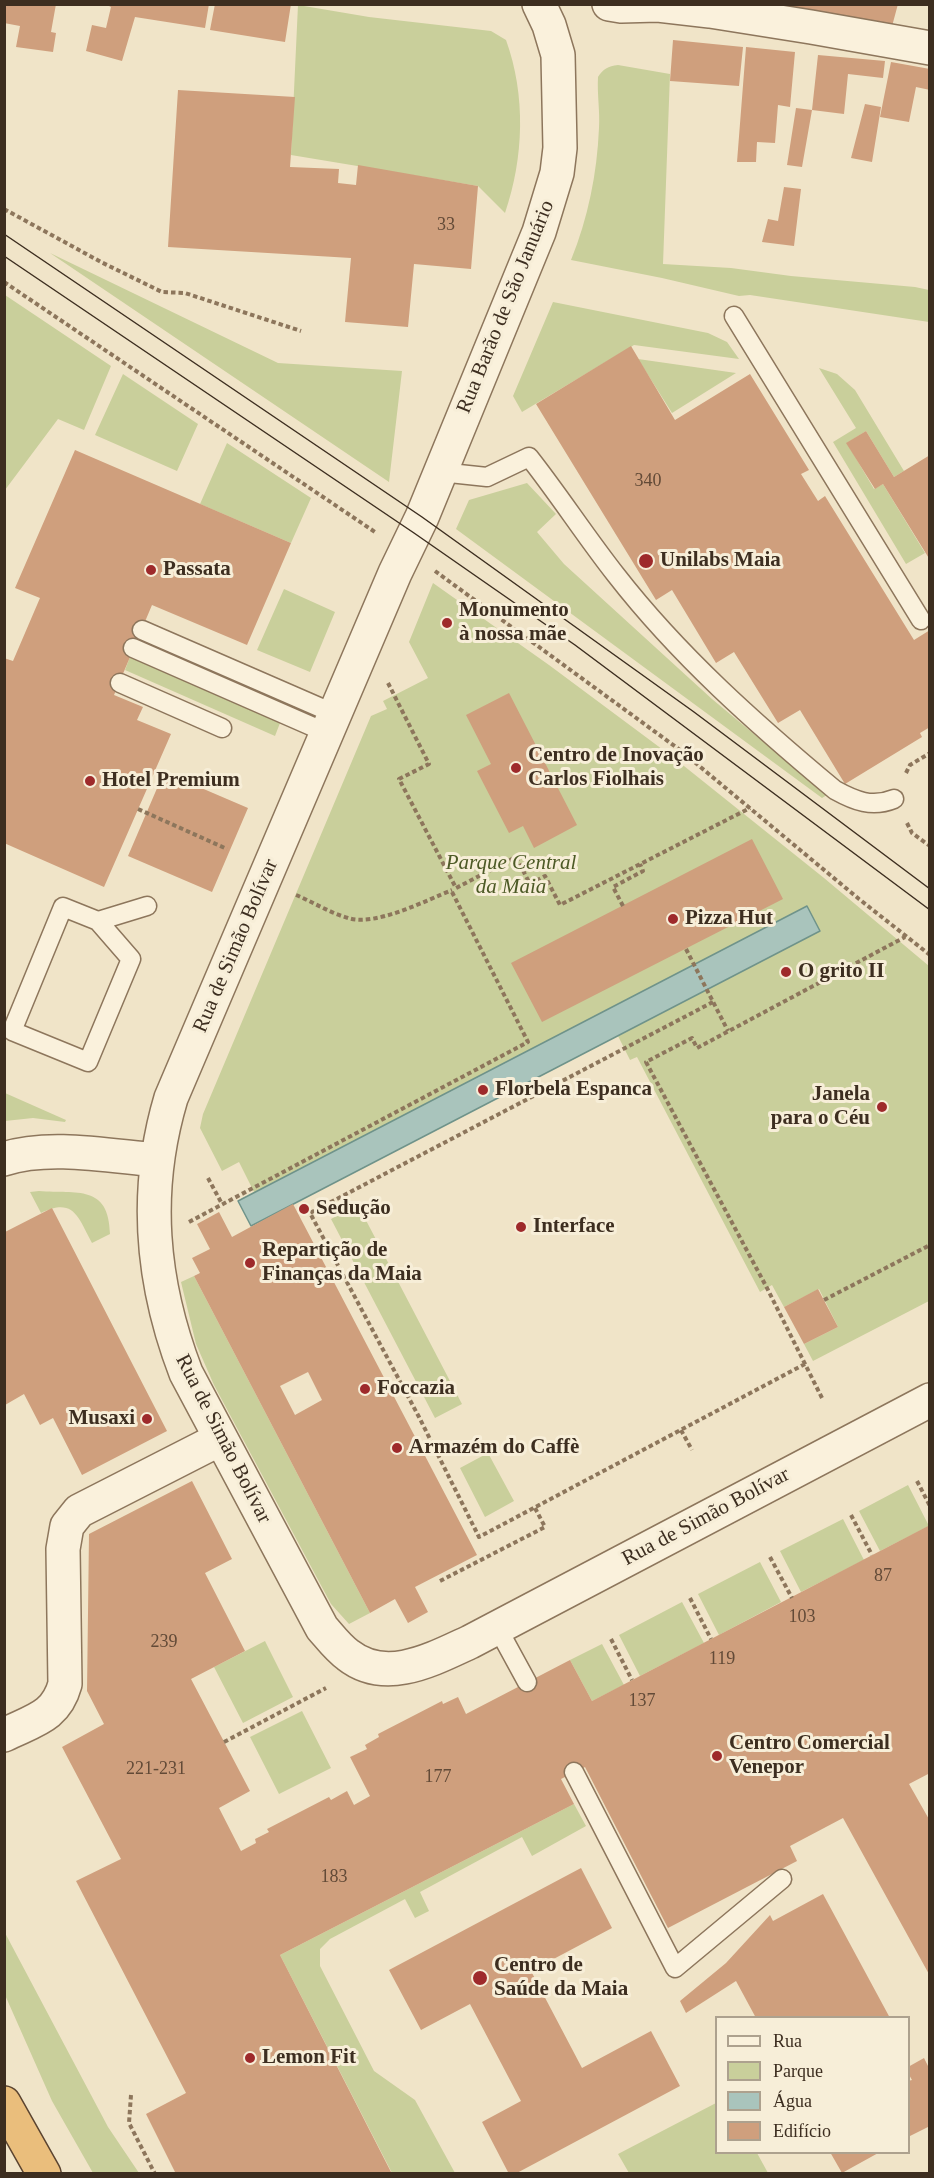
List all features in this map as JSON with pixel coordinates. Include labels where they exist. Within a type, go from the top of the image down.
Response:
[{"type":"highway","points":[[4,2103],[44,2174]]},
{"type":"highway","points":[[4,2146],[20,2174]]},
{"type":"street","name":"Rua Barão de São Januário","points":[[414,533],[539,232],[557,173],[560,148],[558,55],[549,25],[539,4]]},
{"type":"street","points":[[609,4],[621,6],[658,4],[751,17],[930,48]]},
{"type":"street","name":"Rua de Simão Bolívar","points":[[414,533],[171,1098],[162,1127],[156,1160],[154,1240],[165,1313],[172,1338],[186,1373],[220,1439],[322,1628],[349,1656],[370,1666],[385,1668],[414,1666],[470,1642],[930,1400]]},
{"type":"street","points":[[4,1159],[32,1152],[53,1152],[156,1160]]},
{"type":"street","points":[[4,1735],[48,1713],[61,1700],[65,1683],[63,1549],[67,1526],[79,1511],[220,1439]]},
{"type":"lane","points":[[734,316],[921,620]]},
{"type":"lane","points":[[440,472],[487,477],[530,457],[616,575],[656,622],[743,712],[843,795],[867,804],[884,803],[894,799]]},
{"type":"lane","points":[[142,630],[331,724]]},
{"type":"lane","points":[[134,648],[331,724]]},
{"type":"lane","points":[[120,683],[222,728]]},
{"type":"lane","points":[[98,921],[131,959],[88,1062],[12,1031],[63,907],[98,921],[147,906]]},
{"type":"lane","points":[[497,1627],[527,1683]]},
{"type":"lane","points":[[574,1772],[675,1968],[782,1879]]},
{"type":"path","points":[[4,209],[100,262],[162,292],[185,292],[301,331]]},
{"type":"path","points":[[4,282],[378,534]]},
{"type":"path","points":[[430,568],[680,750],[904,937],[930,955]]},
{"type":"path","points":[[186,1223],[528,1042],[399,779],[429,764],[383,675]]},
{"type":"path","points":[[910,765],[930,753]]},
{"type":"path","points":[[296,895],[350,919],[378,917],[453,889],[516,857],[530,884],[544,876],[560,905],[750,808]]},
{"type":"path","points":[[138,809],[227,849]]},
{"type":"path","points":[[623,906],[613,887],[643,871],[639,864]]},
{"type":"path","points":[[822,1398],[646,1062],[692,1038],[697,1048],[904,937]]},
{"type":"path","points":[[686,949],[728,1031]]},
{"type":"path","points":[[713,1002],[310,1213],[419,1417],[479,1537],[805,1364]]},
{"type":"path","points":[[208,1178],[222,1204]]},
{"type":"path","points":[[824,1300],[930,1245]]},
{"type":"path","points":[[681,1430],[692,1450]]},
{"type":"path","points":[[916,1481],[930,1506]]},
{"type":"path","points":[[440,1581],[545,1527],[535,1508]]},
{"type":"path","points":[[851,1515],[872,1555]]},
{"type":"path","points":[[770,1557],[792,1598]]},
{"type":"path","points":[[690,1598],[711,1640]]},
{"type":"path","points":[[610,1640],[632,1680]]},
{"type":"path","points":[[224,1742],[326,1688]]},
{"type":"path","points":[[131,2095],[129,2123],[155,2174]]},
{"type":"green space","points":[[298,5],[369,17],[491,31],[506,40],[517,82],[520,126],[516,170],[505,213],[478,186],[291,155]]},
{"type":"green space","points":[[618,65],[670,74],[663,264],[731,268],[929,290],[929,322],[750,295],[739,296],[571,260],[587,212],[594,179],[599,128],[598,77],[606,68]]},
{"type":"green space","points":[[50,253],[278,363],[402,371],[389,482]]},
{"type":"green space","points":[[5,295],[111,366],[84,430],[58,419],[5,490]]},
{"type":"green space","points":[[553,302],[708,333],[727,342],[739,359],[634,345],[522,412],[513,396]]},
{"type":"green space","points":[[638,359],[736,373],[672,413]]},
{"type":"green space","points":[[819,368],[837,374],[855,390],[904,471],[894,477],[866,431],[847,443],[874,489],[883,484],[925,553],[906,564],[833,442],[856,428]]},
{"type":"green space","points":[[123,374],[198,424],[177,471],[95,435]]},
{"type":"green space","points":[[227,443],[311,498],[291,543],[200,504]]},
{"type":"green space","points":[[527,483],[556,514],[537,532],[564,564],[712,699],[827,795],[822,798],[456,529],[469,500]]},
{"type":"green space","name":"Parque Central da Maia","points":[[433,583],[549,665],[674,758],[824,878],[929,966],[929,1301],[813,1361],[804,1344],[838,1327],[819,1289],[784,1307],[772,1285],[760,1292],[637,1057],[630,1060],[618,1036],[251,1226],[238,1201],[254,1192],[239,1162],[222,1171],[200,1128],[203,1114],[371,716],[387,709],[383,701],[428,678],[409,642]]},
{"type":"green space","points":[[284,589],[335,612],[310,672],[257,650]]},
{"type":"green space","points":[[130,657],[280,723],[275,736],[125,670]]},
{"type":"green space","points":[[5,1093],[66,1120],[65,1122],[33,1118],[5,1121]]},
{"type":"green space","points":[[30,1192],[78,1193],[97,1199],[104,1207],[110,1234],[92,1243],[74,1212],[61,1207],[41,1213]]},
{"type":"green space","points":[[358,1205],[462,1404],[435,1418],[331,1219]]},
{"type":"green space","points":[[194,1276],[370,1613],[349,1624],[331,1604],[214,1385],[196,1344],[181,1282]]},
{"type":"green space","points":[[488,1453],[514,1501],[485,1517],[460,1468]]},
{"type":"green space","points":[[908,1485],[929,1526],[880,1551],[859,1511]]},
{"type":"green space","points":[[843,1519],[864,1560],[801,1592],[780,1551]]},
{"type":"green space","points":[[760,1562],[781,1602],[719,1635],[698,1594]]},
{"type":"green space","points":[[682,1602],[704,1643],[640,1676],[619,1635]]},
{"type":"green space","points":[[265,1641],[293,1697],[243,1723],[214,1667]]},
{"type":"green space","points":[[602,1644],[624,1685],[592,1701],[570,1660]]},
{"type":"green space","points":[[302,1711],[331,1768],[279,1794],[250,1737]]},
{"type":"green space","points":[[574,1804],[586,1826],[532,1856],[522,1837],[420,1892],[429,1911],[415,1918],[405,1899],[330,1939],[320,1949],[320,1966],[374,2071],[415,2100],[455,2173],[392,2173],[280,1955]]},
{"type":"green space","points":[[4,1931],[108,2127],[139,2173],[93,2173],[52,2101],[5,1995]]},
{"type":"green space","points":[[715,2104],[715,2154],[758,2154],[768,2173],[629,2173],[618,2154]]},
{"type":"water","points":[[807,906],[820,931],[251,1226],[238,1201]]},
{"type":"building","points":[[6,4],[56,4],[51,32],[56,33],[53,52],[16,47],[20,26],[4,23]]},
{"type":"building","points":[[105,4],[209,4],[205,28],[135,17],[122,61],[86,51],[92,25],[106,28],[111,7]]},
{"type":"building","points":[[215,4],[291,4],[285,42],[210,30]]},
{"type":"building","points":[[793,4],[898,4],[891,30],[791,8]]},
{"type":"building","points":[[673,40],[743,47],[739,86],[670,81]]},
{"type":"building","points":[[746,47],[795,52],[790,107],[778,105],[775,143],[757,142],[756,162],[737,162]]},
{"type":"building","points":[[818,55],[885,61],[883,78],[848,74],[844,114],[812,110]]},
{"type":"building","points":[[891,62],[930,69],[930,90],[916,87],[909,122],[880,117]]},
{"type":"building","points":[[178,90],[295,97],[290,167],[339,169],[338,183],[356,185],[358,165],[478,186],[471,269],[414,264],[408,327],[345,322],[351,258],[168,247]]},
{"type":"building","points":[[865,104],[881,107],[872,162],[851,158]]},
{"type":"building","points":[[796,108],[812,110],[802,167],[787,165]]},
{"type":"building","points":[[784,187],[801,189],[794,246],[762,242],[768,219],[778,221]]},
{"type":"building","points":[[631,346],[675,420],[750,374],[809,470],[801,474],[818,501],[825,496],[914,640],[930,630],[930,727],[920,733],[922,737],[845,784],[800,710],[778,723],[734,652],[716,663],[672,590],[656,600],[536,404]]},
{"type":"building","points":[[866,431],[894,477],[930,455],[930,560],[883,484],[875,489],[846,443]]},
{"type":"building","points":[[75,450],[291,543],[247,645],[152,605],[114,695],[143,707],[137,720],[171,734],[104,887],[4,843],[4,658],[13,661],[40,598],[15,588]]},
{"type":"building","name":"Centro de Inovação Carlos Fiolhais","points":[[509,693],[577,825],[534,848],[523,826],[509,833],[477,771],[491,764],[466,715]]},
{"type":"building","points":[[164,772],[248,808],[212,892],[128,856]]},
{"type":"building","points":[[752,839],[783,899],[542,1022],[511,963]]},
{"type":"building","points":[[293,1204],[477,1555],[415,1587],[428,1612],[408,1623],[395,1599],[370,1613],[194,1276],[200,1273],[192,1258],[210,1249],[197,1224],[219,1212],[232,1237]],"holes":[[[308,1372],[322,1400],[295,1415],[280,1386]]]},
{"type":"building","points":[[52,1208],[167,1431],[82,1475],[53,1418],[40,1425],[24,1394],[5,1405],[5,1232]]},
{"type":"building","points":[[818,1289],[838,1327],[804,1344],[784,1307]]},
{"type":"building","points":[[192,1481],[232,1559],[205,1573],[245,1651],[191,1679],[250,1791],[219,1808],[241,1851],[256,1843],[255,1839],[269,1832],[267,1829],[329,1797],[331,1800],[347,1791],[354,1805],[370,1796],[350,1757],[367,1749],[365,1745],[379,1737],[378,1734],[442,1701],[443,1704],[458,1697],[466,1714],[570,1660],[592,1701],[930,1525],[930,1773],[909,1784],[930,1821],[930,1976],[843,1818],[790,1846],[797,1861],[668,1928],[585,1767],[561,1779],[574,1804],[280,1955],[392,2174],[176,2174],[146,2114],[186,2093],[76,1881],[121,1859],[62,1747],[104,1724],[87,1691],[89,1534]]},
{"type":"building","points":[[581,1868],[612,1928],[531,1971],[582,2068],[651,2031],[680,2086],[515,2174],[509,2174],[482,2122],[521,2101],[470,2004],[421,2030],[389,1970]]},
{"type":"building","points":[[823,1894],[889,2016],[755,2016],[736,1981],[686,2013],[680,2001],[726,1963],[770,1915],[773,1921]]},
{"type":"building","points":[[924,2058],[930,2070],[930,2126],[910,2136],[910,2080],[912,2080],[910,2066]]},
{"type":"building","points":[[831,2154],[876,2154],[842,2173]]},
{"type":"tram line","points":[[4,234],[422,517],[694,712],[930,889]]},
{"type":"tram line","points":[[4,256],[414,533],[575,645],[930,910]]},
{"type":"place","name":"Unilabs Maia","points":[[646,561]]},
{"type":"place","name":"Passata","points":[[151,570]]},
{"type":"place","name":"Monumento à nossa mãe","points":[[447,623]]},
{"type":"place","name":"Centro de Inovação Carlos Fiolhais","points":[[516,768]]},
{"type":"place","name":"Hotel Premium","points":[[90,781]]},
{"type":"place","name":"Pizza Hut","points":[[673,919]]},
{"type":"place","name":"O grito II","points":[[786,972]]},
{"type":"place","name":"Florbela Espanca","points":[[483,1090]]},
{"type":"place","name":"Janela para o Céu","points":[[882,1107]]},
{"type":"place","name":"Sedução","points":[[304,1209]]},
{"type":"place","name":"Interface","points":[[521,1227]]},
{"type":"place","name":"Repartição de Finanças da Maia","points":[[250,1263]]},
{"type":"place","name":"Foccazia","points":[[365,1389]]},
{"type":"place","name":"Musaxi","points":[[147,1419]]},
{"type":"place","name":"Armazém do Caffè","points":[[397,1448]]},
{"type":"place","name":"Centro Comercial Venepor","points":[[717,1756]]},
{"type":"place","name":"Centro de Saúde da Maia","points":[[480,1978]]},
{"type":"place","name":"Lemon Fit","points":[[250,2058]]}]
